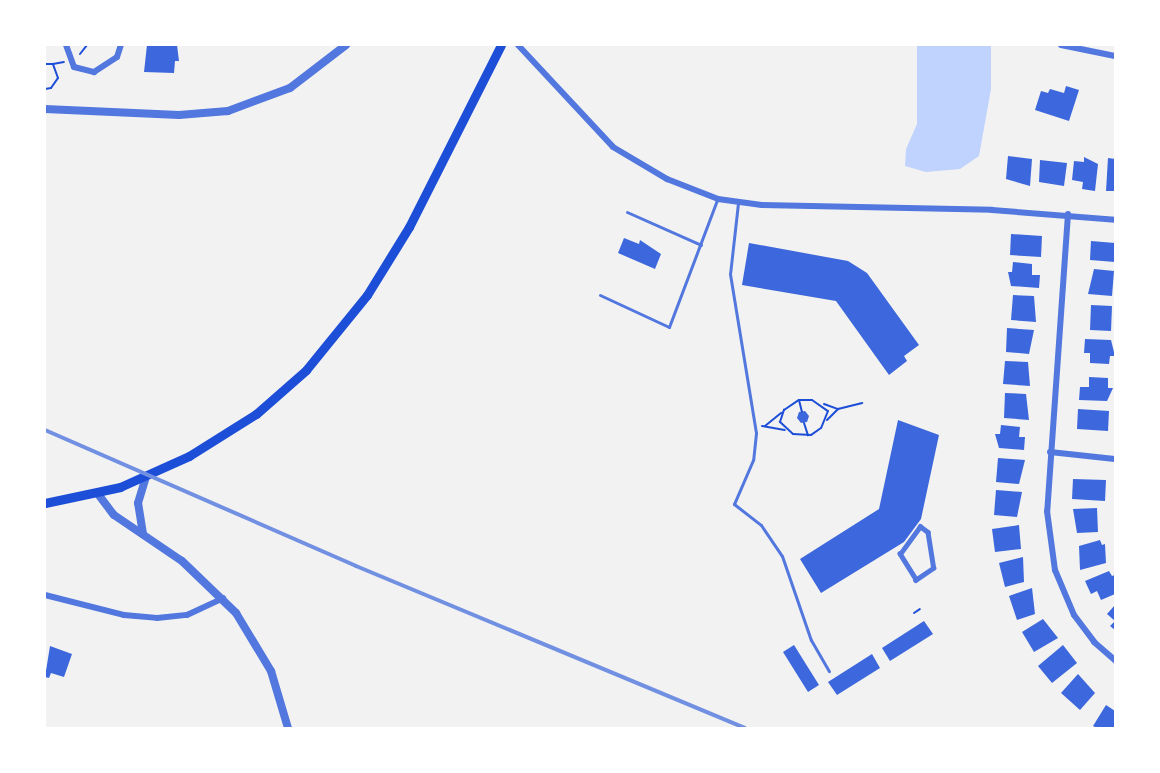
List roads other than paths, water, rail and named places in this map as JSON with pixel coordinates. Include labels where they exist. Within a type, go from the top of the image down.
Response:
[{"type":"highway","points":[[45,503],[98,494],[146,477],[225,436],[306,370],[367,295],[409,227],[501,45]]},
{"type":"street","points":[[66,45],[74,67],[94,72],[117,57],[121,45]]},
{"type":"street","points":[[45,109],[179,115],[228,111],[290,88],[346,45]]},
{"type":"street","points":[[518,45],[613,147],[667,179],[718,199],[738,202],[1068,214],[1115,220]]},
{"type":"street","points":[[1060,45],[1115,56]]},
{"type":"street","points":[[1068,214],[1047,511],[1055,570],[1074,615],[1094,642],[1115,660]]},
{"type":"street","points":[[1050,452],[1115,459]]},
{"type":"street","points":[[143,534],[138,510],[146,477]]},
{"type":"street","points":[[98,494],[114,516],[182,561],[223,598],[263,655],[288,728]]},
{"type":"street","points":[[920,526],[928,532],[934,568],[916,580],[900,554],[920,526]]},
{"type":"street","points":[[45,595],[124,615],[156,618],[194,612],[223,598]]},
{"type":"lane","points":[[600,295],[669,327],[718,199]]},
{"type":"lane","points":[[738,202],[730,274],[756,433],[753,460],[734,504],[761,525],[782,556],[811,640],[829,672]]},
{"type":"lane","points":[[627,212],[701,245]]},
{"type":"water","points":[[917,45],[991,45],[991,89],[979,156],[960,169],[926,172],[905,166],[906,149],[917,124]]},
{"type":"railway","points":[[45,430],[356,566],[745,728]]}]
